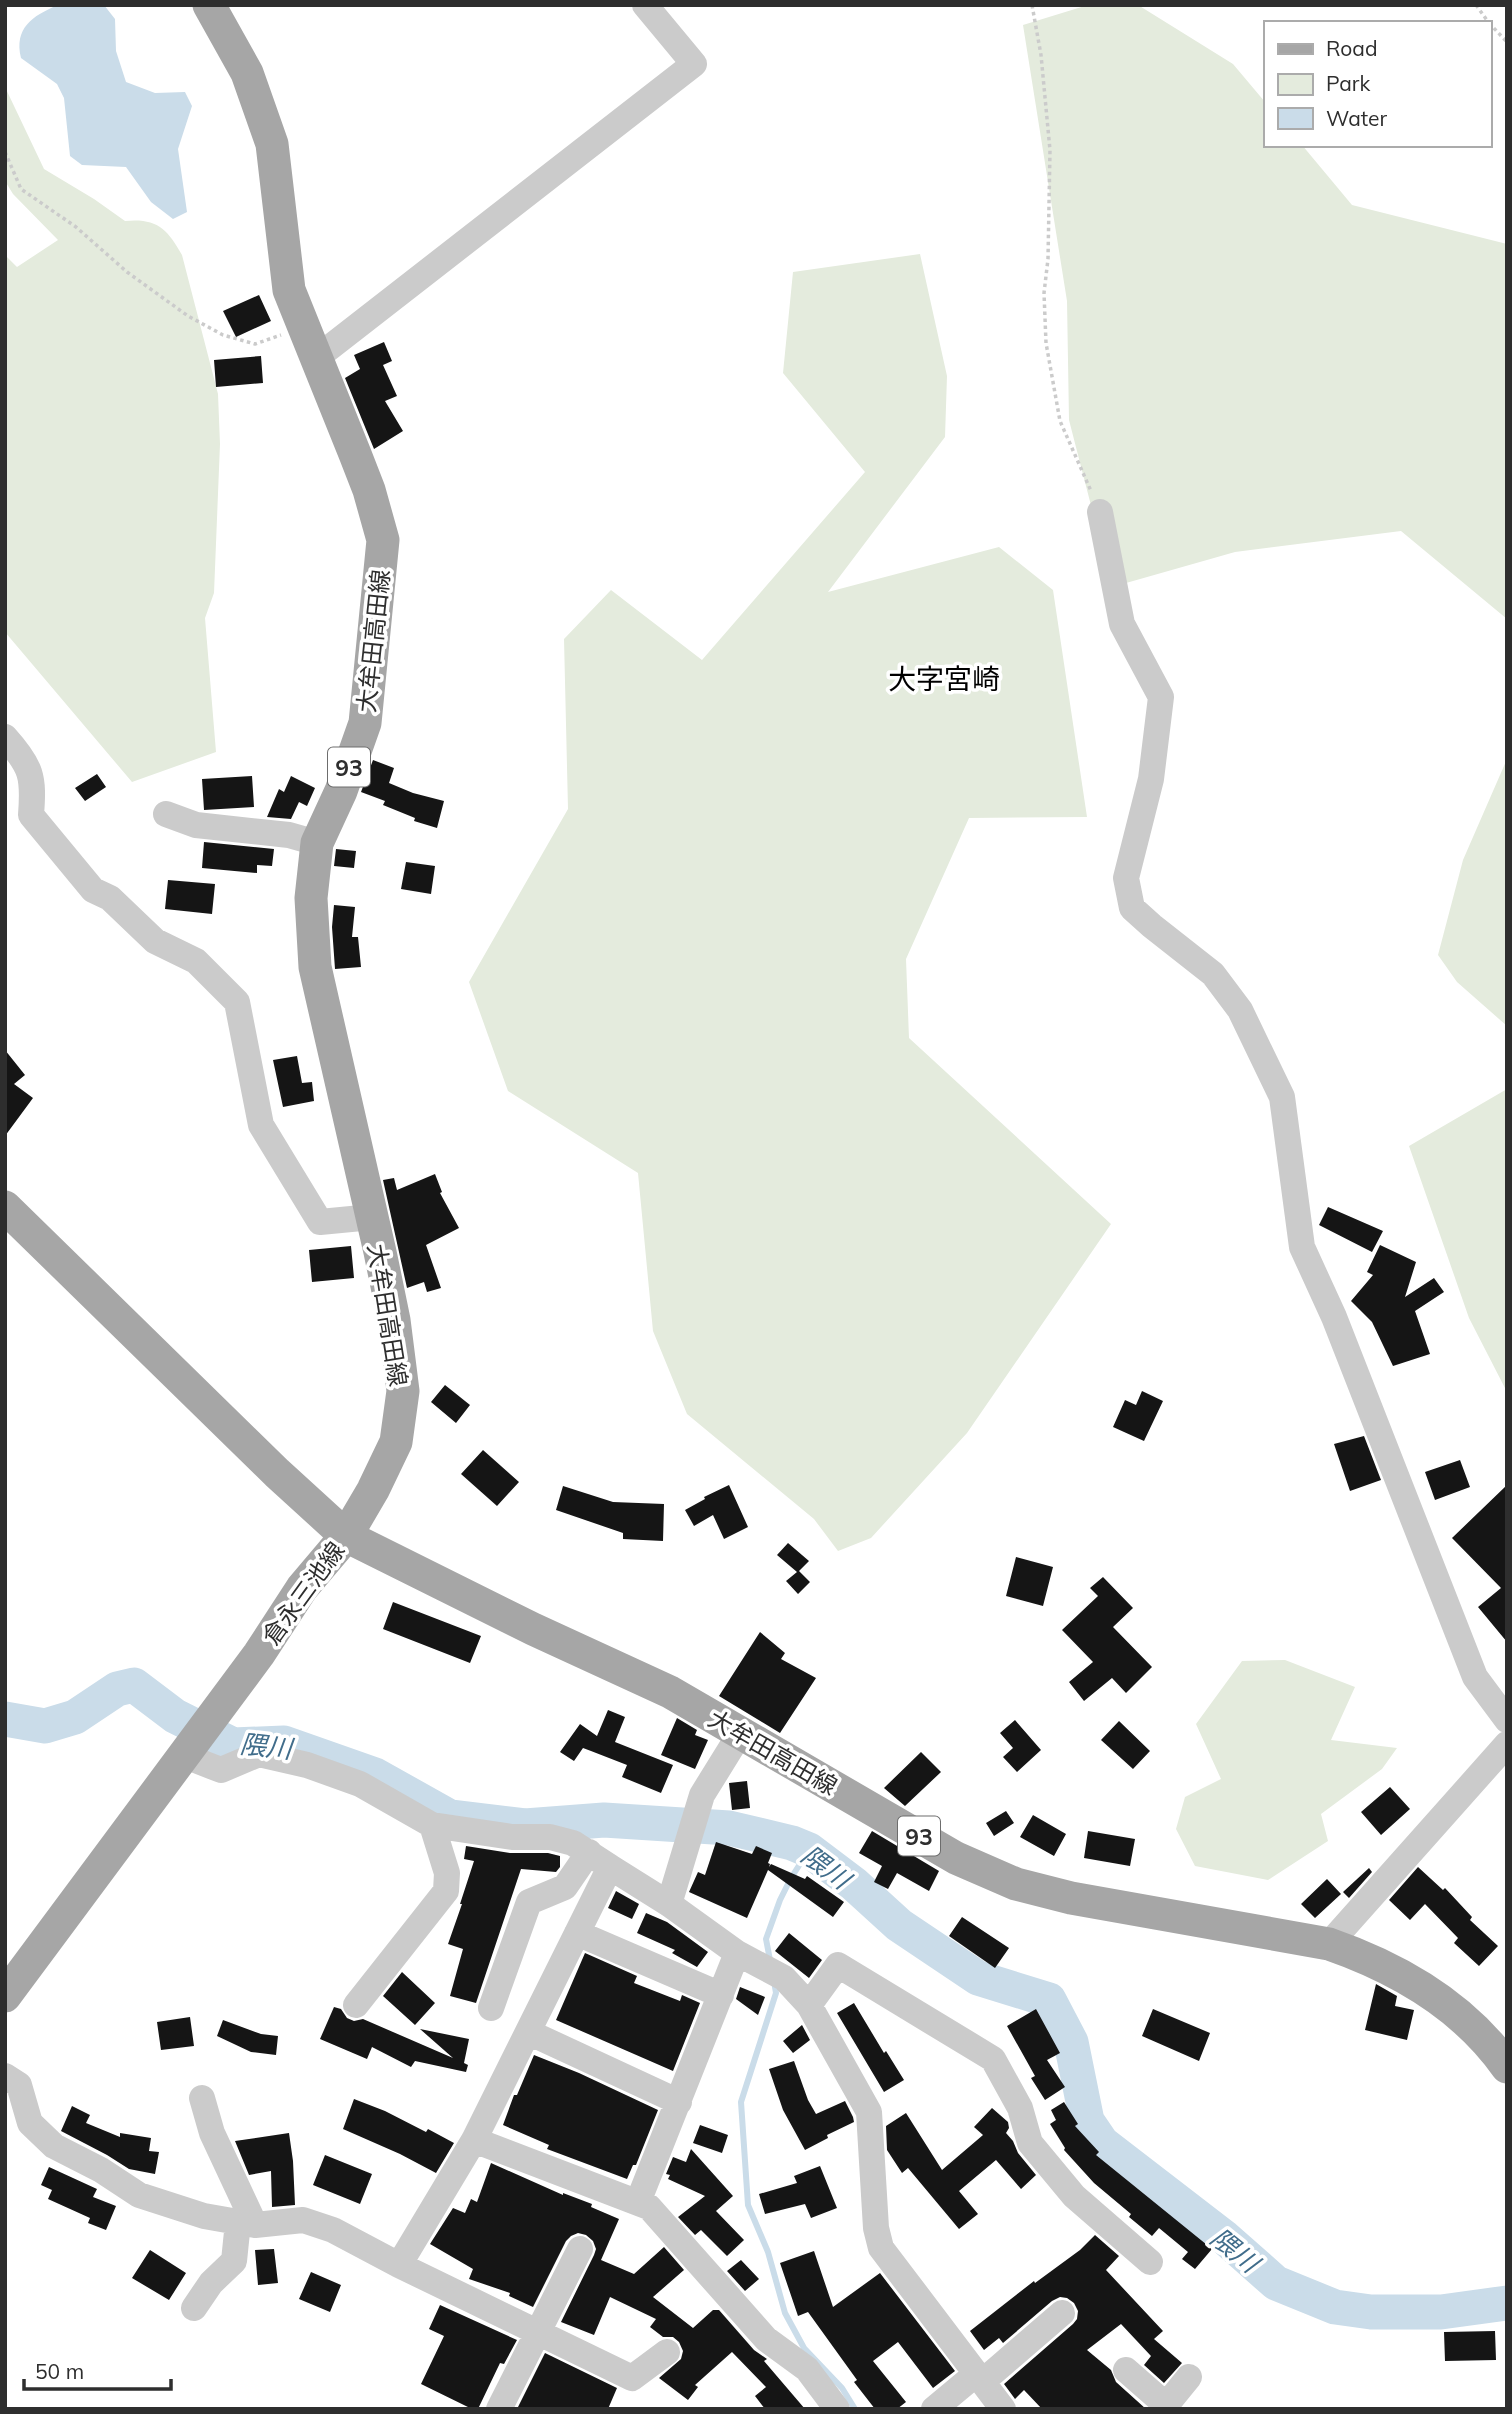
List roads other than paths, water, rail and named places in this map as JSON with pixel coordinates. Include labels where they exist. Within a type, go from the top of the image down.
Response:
[{"type":"main road","name":"大牟田高田線","points":[[209,5],[247,73],[272,144],[289,290],[369,490],[383,540],[365,723],[341,791],[317,843],[311,898],[315,967],[394,1320],[402,1391],[396,1443],[346,1536],[533,1629],[670,1692],[956,1858],[1016,1884],[1071,1898],[1329,1944],[1355,1954],[1398,1974],[1460,2014],[1494,2049],[1507,2067]]},
{"type":"main road","name":"倉永三池線","points":[[5,1208],[267,1464],[346,1536],[302,1588],[259,1654],[185,1756],[5,1996]]},
{"type":"street","points":[[315,359],[694,64],[646,5]]},
{"type":"street","points":[[1100,512],[1122,625],[1161,697],[1152,779],[1126,878],[1132,908],[1213,974],[1240,1010],[1282,1097],[1302,1247],[1335,1317],[1475,1677],[1507,1720]]},
{"type":"street","points":[[5,737],[28,767],[34,787],[31,815],[93,890],[110,898],[155,942],[196,961],[237,1002],[261,1125],[320,1222],[372,1217]]},
{"type":"street","points":[[166,814],[196,825],[289,835],[317,843]]},
{"type":"street","points":[[669,1904],[691,1824],[702,1795],[741,1732]]},
{"type":"street","points":[[1329,1944],[1507,1744]]},
{"type":"street","points":[[185,1756],[221,1770],[259,1754],[307,1765],[360,1784],[432,1825],[512,1838],[550,1837],[573,1843],[669,1904],[737,1953],[772,1971],[809,2005],[869,2112],[876,2228],[881,2248],[1003,2409]]},
{"type":"street","points":[[356,2006],[446,1891],[447,1873],[432,1825]]},
{"type":"street","points":[[400,2265],[474,2140],[577,1933],[599,1860]]},
{"type":"street","points":[[491,2008],[529,1902],[565,1887],[599,1860]]},
{"type":"street","points":[[577,1933],[721,1994]]},
{"type":"street","points":[[638,2202],[737,1953]]},
{"type":"street","points":[[809,2005],[838,1965],[993,2059],[1020,2108],[1030,2143],[1074,2196],[1150,2262]]},
{"type":"street","points":[[528,2032],[679,2102]]},
{"type":"street","points":[[5,2076],[19,2085],[30,2123],[54,2146],[101,2170],[139,2195],[204,2216],[246,2223],[303,2220],[333,2230],[632,2378],[667,2352]]},
{"type":"street","points":[[194,2308],[211,2283],[234,2261],[246,2223],[212,2133],[202,2098]]},
{"type":"street","points":[[474,2140],[649,2207],[766,2339],[807,2370],[836,2409]]},
{"type":"street","points":[[499,2409],[580,2249]]},
{"type":"street","points":[[934,2409],[979,2378],[1062,2313]]},
{"type":"street","points":[[1126,2370],[1165,2407],[1189,2377]]},
{"type":"water","points":[[58,5],[104,5],[115,19],[116,51],[126,82],[155,93],[185,92],[192,106],[178,149],[187,212],[173,219],[151,202],[126,167],[82,165],[70,156],[64,98],[57,84],[21,58],[20,48],[20,39],[27,24]]},
{"type":"waterway","name":"隈川","points":[[5,1719],[45,1726],[75,1717],[117,1689],[134,1685],[175,1716],[233,1745],[284,1743],[375,1775],[450,1817],[525,1826],[604,1820],[729,1828],[792,1843],[809,1850],[854,1884],[899,1925],[978,1978],[1049,2000],[1071,2042],[1087,2121],[1102,2143],[1224,2237],[1276,2283],[1335,2307],[1371,2312],[1441,2312],[1507,2303]]},
{"type":"waterway","points":[[770,1960],[766,1939],[780,1900],[809,1850]]},
{"type":"waterway","points":[[774,1981],[776,1993],[741,2102],[748,2205],[768,2252],[785,2313],[804,2348],[842,2388],[855,2409]]},
{"type":"district","name":"大字宮崎","points":[[944,678]]}]
